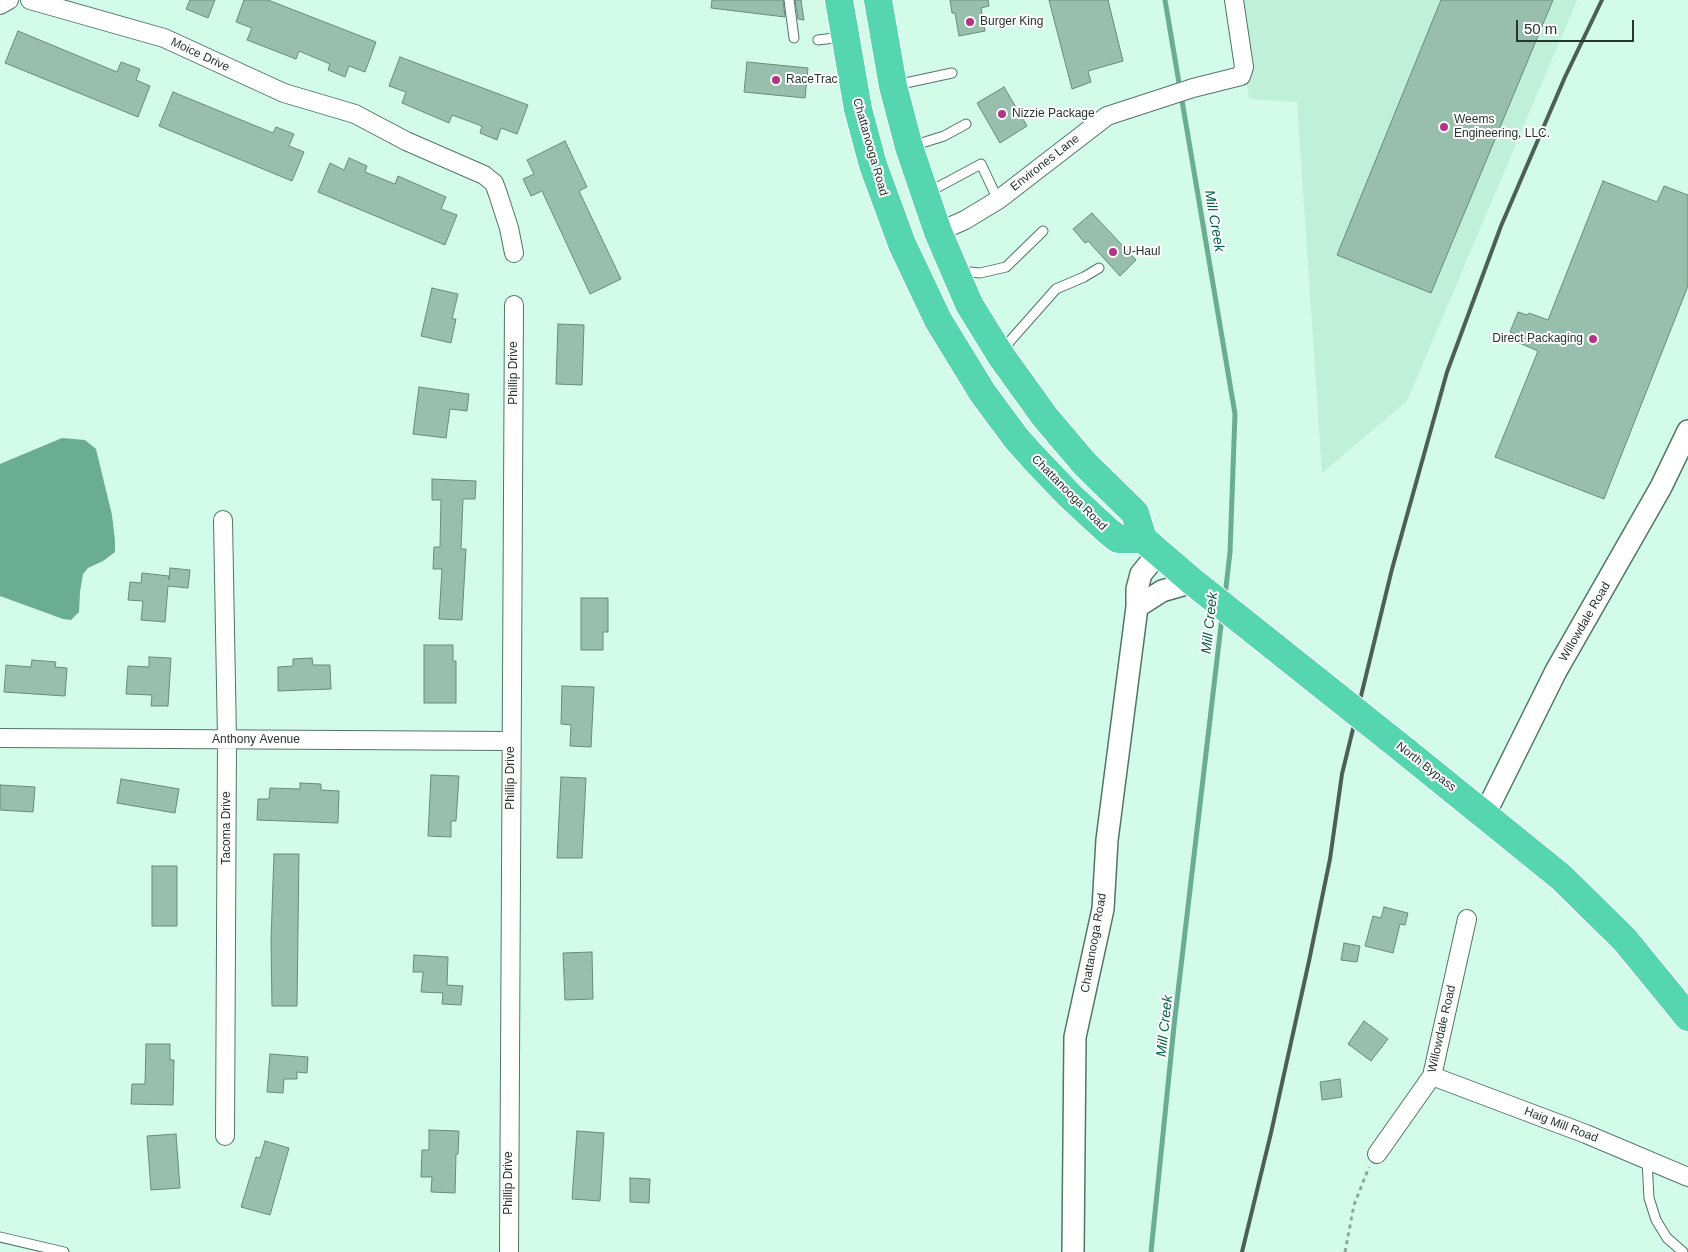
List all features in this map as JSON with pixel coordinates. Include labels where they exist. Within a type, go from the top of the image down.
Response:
[{"type":"highway","name":"Chattanooga Road","points":[[839,0],[858,109],[882,191],[913,270],[952,345],[999,416],[1049,475],[1118,539],[1151,546]]},
{"type":"highway","points":[[878,0],[893,86],[909,147],[938,232],[969,304],[1019,383],[1064,442],[1108,489],[1135,514],[1151,546]]},
{"type":"highway","name":"North Bypass","points":[[1151,546],[1193,582],[1485,814],[1561,877],[1619,934],[1688,1017]]},
{"type":"street","points":[[0,5],[9,0]]},
{"type":"street","name":"Moice Drive","points":[[30,0],[164,38],[284,93],[355,114],[406,141],[473,169],[494,183],[509,228],[514,253]]},
{"type":"street","name":"Environes Lane","points":[[938,232],[965,220],[998,200],[1107,116],[1193,88],[1241,76],[1244,67],[1234,0]]},
{"type":"street","name":"Phillip Drive","points":[[509,1252],[514,304]]},
{"type":"street","name":"Willowdale Road","points":[[1485,814],[1556,671],[1662,487],[1688,431]]},
{"type":"street","name":"Tacoma Drive","points":[[223,520],[226,740],[225,1136]]},
{"type":"street","name":"Chattanooga Road","points":[[1073,1252],[1075,1037],[1103,909],[1107,840],[1137,607],[1137,589],[1151,546]]},
{"type":"street","points":[[1137,607],[1162,591],[1193,582]]},
{"type":"street","name":"Anthony Avenue","points":[[0,738],[512,741]]},
{"type":"street","name":"Willowdale Road","points":[[1377,1154],[1432,1076],[1467,919]]},
{"type":"street","name":"Haig Mill Road","points":[[1432,1076],[1586,1134],[1688,1177]]},
{"type":"lane","points":[[789,0],[794,38]]},
{"type":"lane","points":[[818,40],[844,36]]},
{"type":"lane","points":[[893,86],[952,72]]},
{"type":"lane","points":[[909,147],[944,136],[966,124]]},
{"type":"lane","points":[[925,195],[981,164],[998,200]]},
{"type":"lane","points":[[954,270],[980,273],[1006,266],[1043,231]]},
{"type":"lane","points":[[1001,356],[1010,341],[1056,289],[1084,277],[1099,268]]},
{"type":"lane","points":[[1647,1160],[1649,1198],[1656,1220],[1667,1238],[1683,1252]]},
{"type":"lane","points":[[0,1237],[64,1252]]},
{"type":"path","points":[[1345,1252],[1354,1205],[1366,1172],[1377,1154]]},
{"type":"shaded area","points":[[1234,0],[1577,0],[1407,401],[1322,473],[1297,102],[1249,99]]},
{"type":"shaded area","points":[[62,438],[85,440],[96,449],[112,515],[115,541],[115,552],[103,561],[88,568],[83,574],[79,612],[71,620],[63,619],[0,596],[0,464]]},
{"type":"building","points":[[190,0],[215,0],[208,18],[186,9]]},
{"type":"building","points":[[244,0],[268,0],[376,42],[365,72],[349,66],[345,77],[328,70],[330,64],[299,51],[296,59],[247,40],[252,28],[236,22]]},
{"type":"building","points":[[712,0],[783,0],[785,17],[711,8]]},
{"type":"building","points":[[795,0],[801,0],[804,20],[798,19]]},
{"type":"building","name":"Burger King","points":[[950,0],[988,0],[989,6],[981,8],[985,31],[959,36],[955,13],[952,13]]},
{"type":"building","points":[[1049,0],[1108,0],[1123,61],[1088,71],[1091,82],[1072,89]]},
{"type":"building","name":"Weems Engineering, LLC.","points":[[1441,0],[1553,0],[1431,293],[1337,255]]},
{"type":"building","points":[[18,31],[117,72],[121,62],[140,69],[136,80],[150,86],[138,117],[5,63]]},
{"type":"building","points":[[400,57],[528,105],[517,134],[501,128],[497,140],[480,133],[482,126],[452,115],[449,123],[402,103],[406,92],[389,86]]},
{"type":"building","name":"RaceTrac","points":[[747,62],[808,68],[805,98],[744,92]]},
{"type":"building","name":"Nizzie Package","points":[[1004,87],[1027,126],[1000,143],[977,103]]},
{"type":"building","points":[[173,92],[273,133],[276,127],[294,134],[289,146],[304,152],[292,181],[159,126]]},
{"type":"building","points":[[565,141],[587,187],[579,191],[621,279],[590,294],[542,191],[531,196],[523,179],[534,174],[527,160]]},
{"type":"building","points":[[349,158],[367,166],[365,172],[395,184],[398,176],[446,197],[441,209],[457,215],[445,245],[318,192],[330,163],[344,170]]},
{"type":"building","name":"Direct Packaging","points":[[1603,181],[1657,202],[1664,186],[1688,195],[1688,286],[1604,499],[1495,457],[1538,351],[1517,342],[1520,336],[1510,332],[1518,312],[1527,315],[1529,313],[1548,320]]},
{"type":"building","name":"U-Haul","points":[[1092,213],[1136,260],[1120,276],[1088,241],[1085,243],[1073,229]]},
{"type":"building","points":[[432,288],[458,294],[452,319],[456,319],[451,343],[421,336]]},
{"type":"building","points":[[558,324],[584,325],[582,385],[556,384]]},
{"type":"building","points":[[419,387],[469,394],[467,411],[450,409],[446,438],[413,434]]},
{"type":"building","points":[[432,479],[476,481],[475,499],[463,499],[461,549],[466,549],[462,620],[439,619],[442,569],[433,569],[434,547],[440,547],[441,500],[432,500]]},
{"type":"building","points":[[170,568],[190,570],[188,588],[168,586],[165,622],[141,620],[143,601],[128,600],[130,582],[141,583],[142,573],[169,576],[169,580]]},
{"type":"building","points":[[581,598],[608,598],[608,632],[603,632],[603,650],[581,650]]},
{"type":"building","points":[[424,645],[453,645],[453,661],[456,661],[456,703],[424,703]]},
{"type":"building","points":[[149,657],[171,658],[168,706],[151,706],[152,695],[126,694],[128,666],[149,667]]},
{"type":"building","points":[[312,658],[313,665],[330,665],[331,689],[278,691],[278,667],[293,666],[293,659]]},
{"type":"building","points":[[32,660],[56,662],[55,667],[67,668],[65,696],[4,692],[6,665],[31,667]]},
{"type":"building","points":[[562,686],[594,687],[591,747],[570,746],[571,725],[561,724]]},
{"type":"building","points":[[431,775],[459,776],[456,821],[451,821],[451,837],[428,836]]},
{"type":"building","points":[[561,777],[586,778],[582,858],[557,858]]},
{"type":"building","points":[[121,779],[179,789],[175,813],[117,803]]},
{"type":"building","points":[[300,783],[321,784],[321,790],[339,791],[338,823],[257,820],[258,799],[269,799],[270,788],[300,789]]},
{"type":"building","points":[[0,785],[35,787],[33,812],[0,810]]},
{"type":"building","points":[[274,854],[299,854],[297,1006],[272,1006],[271,940]]},
{"type":"building","points":[[152,866],[177,866],[177,926],[152,926]]},
{"type":"building","points":[[1384,907],[1408,913],[1405,925],[1400,924],[1393,953],[1365,946],[1373,916],[1381,918]]},
{"type":"building","points":[[1344,943],[1360,946],[1357,962],[1341,960]]},
{"type":"building","points":[[592,952],[593,999],[565,1000],[563,953]]},
{"type":"building","points":[[414,955],[448,957],[447,985],[463,986],[461,1005],[442,1004],[443,993],[421,992],[423,972],[413,972]]},
{"type":"building","points":[[1364,1021],[1388,1039],[1371,1061],[1348,1044]]},
{"type":"building","points":[[146,1044],[170,1044],[170,1060],[174,1060],[173,1105],[131,1104],[132,1084],[145,1084]]},
{"type":"building","points":[[270,1054],[308,1057],[307,1073],[297,1072],[297,1079],[284,1079],[283,1093],[267,1092]]},
{"type":"building","points":[[1340,1079],[1342,1097],[1322,1100],[1320,1082]]},
{"type":"building","points":[[429,1130],[459,1131],[458,1154],[456,1154],[455,1193],[431,1192],[432,1177],[421,1177],[422,1150],[429,1150]]},
{"type":"building","points":[[577,1131],[604,1133],[600,1201],[572,1199]]},
{"type":"building","points":[[176,1134],[180,1188],[151,1190],[147,1136]]},
{"type":"building","points":[[265,1141],[289,1148],[270,1215],[241,1207],[256,1157],[260,1158]]},
{"type":"building","points":[[630,1178],[650,1179],[649,1203],[630,1202]]},
{"type":"waterway","name":"Mill Creek","points":[[1165,0],[1235,414],[1230,552],[1225,596]]},
{"type":"waterway","name":"Mill Creek","points":[[1151,1252],[1174,1026],[1222,617]]},
{"type":"railway","points":[[1242,1252],[1271,1133],[1309,961],[1330,859],[1342,774],[1392,569],[1447,372],[1501,226],[1565,77],[1602,0]]},
{"type":"place","name":"Burger King","points":[[970,22]]},
{"type":"place","name":"RaceTrac","points":[[776,80]]},
{"type":"place","name":"Nizzie Package","points":[[1002,114]]},
{"type":"place","name":"Weems Engineering, LLC.","points":[[1444,127]]},
{"type":"place","name":"U-Haul","points":[[1113,252]]},
{"type":"place","name":"Direct Packaging","points":[[1593,339]]}]
